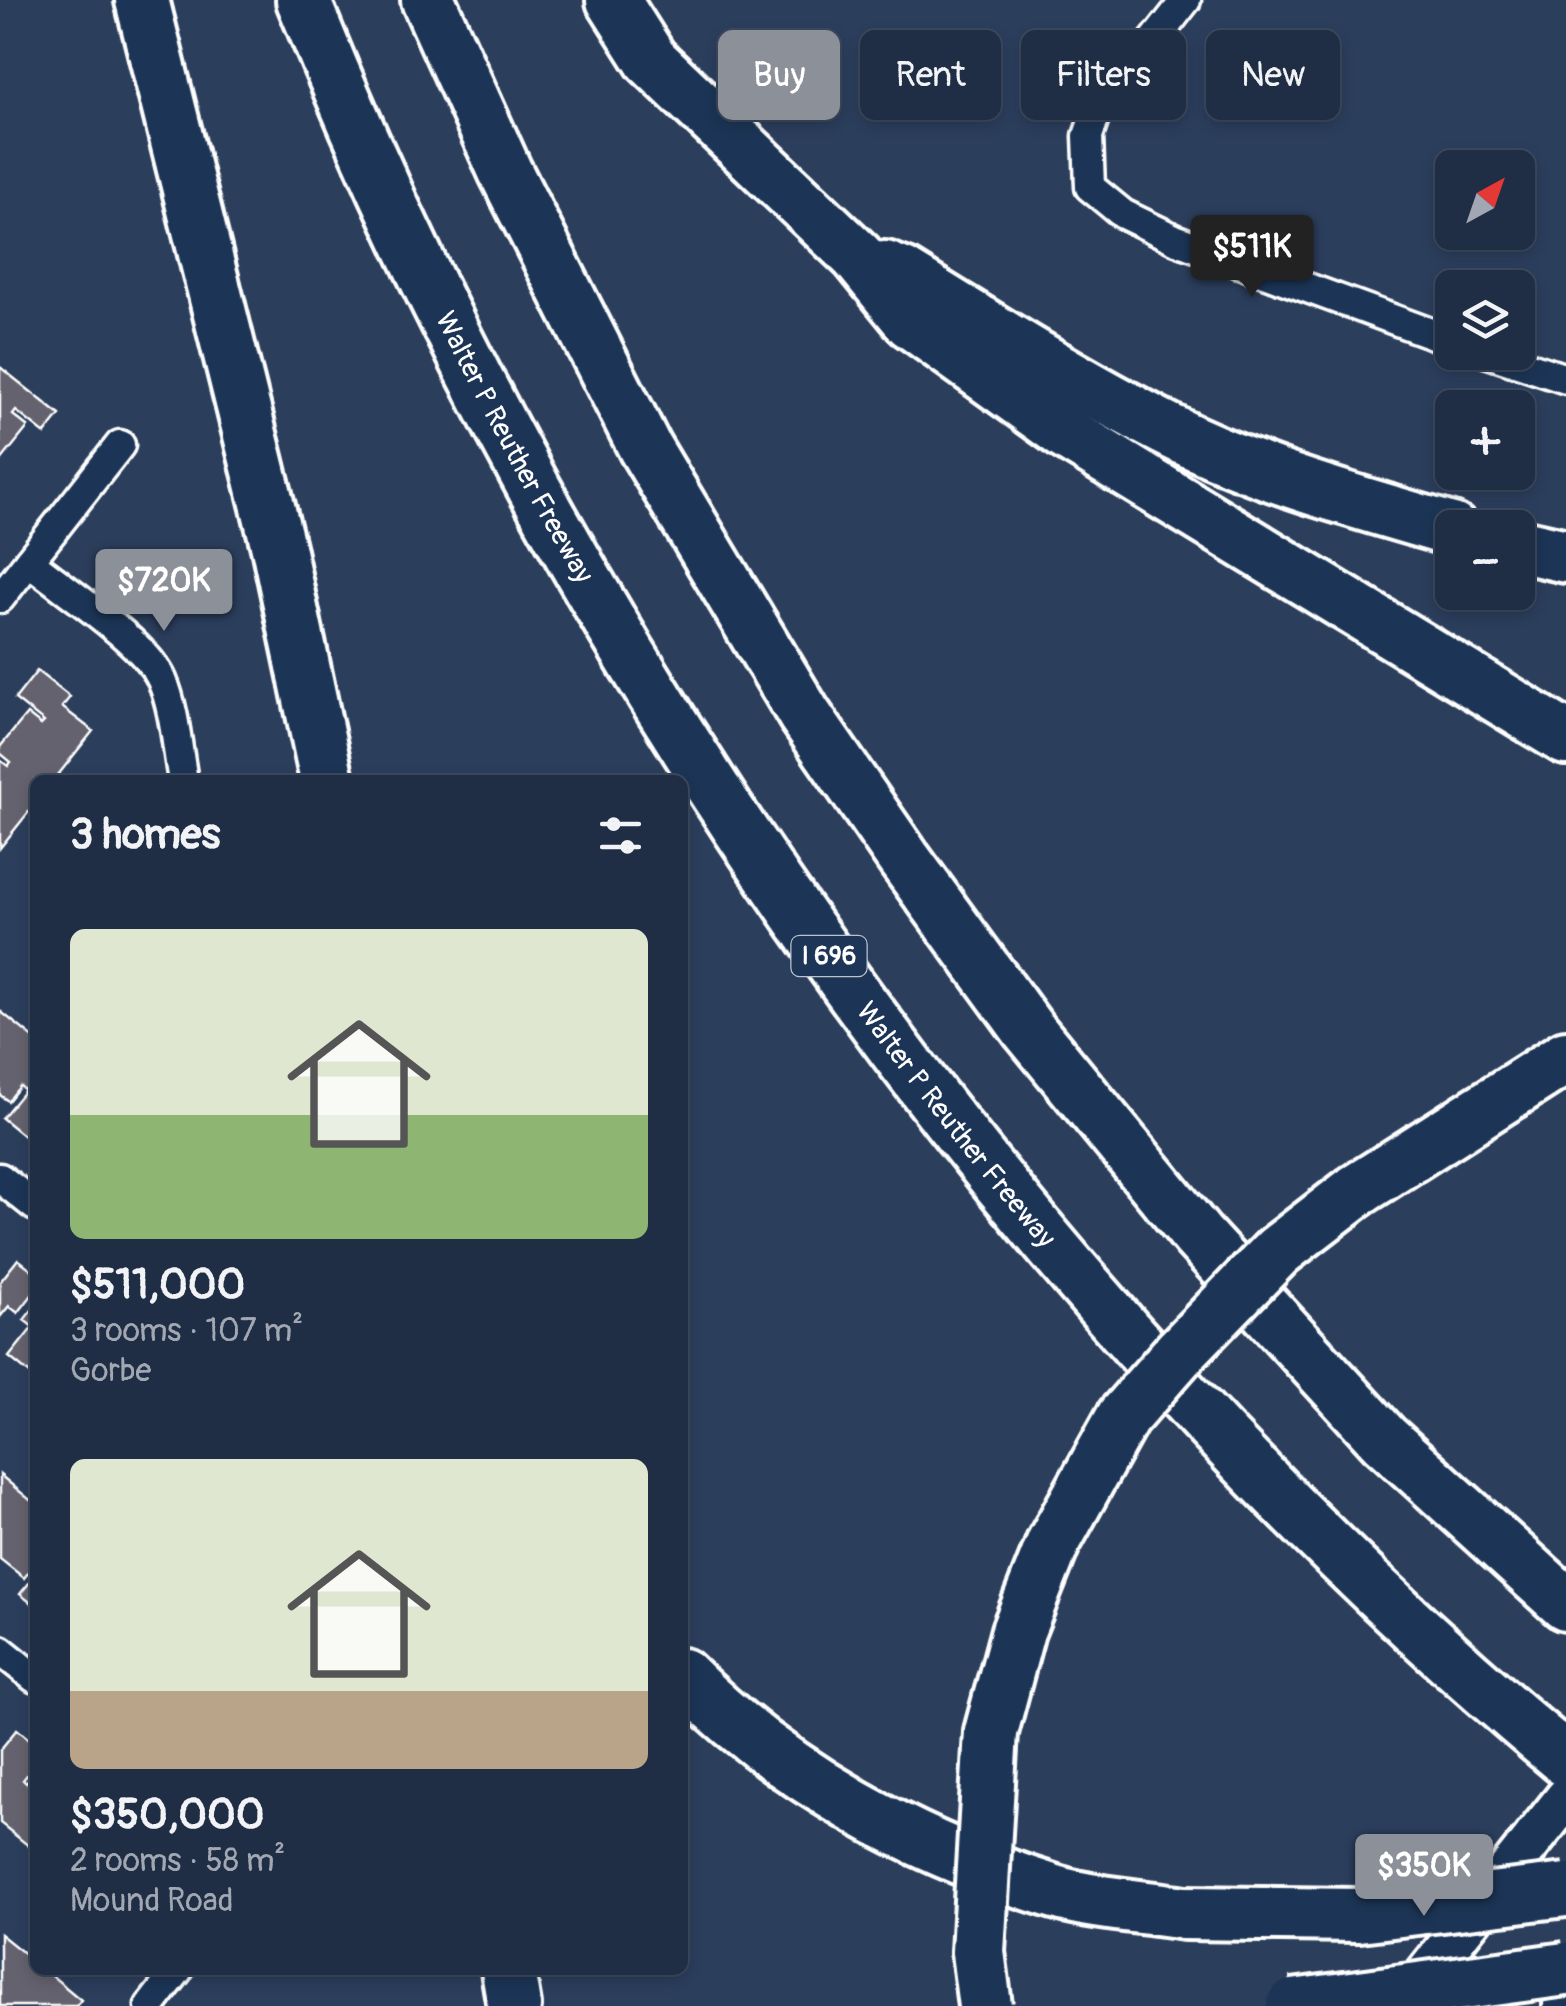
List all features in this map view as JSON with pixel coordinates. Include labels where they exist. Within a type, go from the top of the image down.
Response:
[{"type":"highway","points":[[142,0],[278,547],[327,775]]},
{"type":"highway","name":"Walter P Reuther Freeway","points":[[304,0],[339,89],[396,213],[520,462],[657,698],[798,912],[950,1117],[1041,1233],[1136,1344],[1314,1532],[1408,1623],[1566,1760]]},
{"type":"highway","points":[[428,0],[505,170],[645,448],[804,714],[904,859],[1028,1029],[1198,1236],[1384,1439],[1566,1604]]},
{"type":"highway","points":[[613,0],[651,60],[857,256],[911,322],[1064,432],[1566,738]]},
{"type":"highway","points":[[857,256],[903,276],[1038,359],[1169,430],[1312,490],[1435,525]]},
{"type":"highway","points":[[1535,550],[1566,556]]},
{"type":"highway","points":[[985,2006],[978,1952],[991,1732],[1018,1631],[1053,1543],[1123,1417],[1181,1350],[1278,1252],[1356,1192],[1566,1057]]},
{"type":"highway","points":[[688,1680],[778,1760],[913,1839],[1059,1893],[1184,1913],[1358,1915],[1566,1890]]},
{"type":"highway","points":[[1293,2006],[1566,1969]]},
{"type":"highway","points":[[509,1975],[514,2006]]},
{"type":"street","points":[[1186,0],[1095,116],[1088,136],[1090,188],[1123,214],[1178,240],[1435,335]]},
{"type":"street","points":[[1535,364],[1562,370]]},
{"type":"street","points":[[0,598],[120,445]]},
{"type":"street","points":[[29,561],[155,667],[164,684],[182,775]]},
{"type":"street","points":[[0,1178],[30,1202]]},
{"type":"street","points":[[0,1650],[30,1674]]},
{"type":"street","points":[[1400,2006],[1566,1798]]},
{"type":"street","points":[[150,2006],[174,1975]]},
{"type":"building","points":[[0,367],[60,415],[45,434],[16,411],[13,415],[28,427],[0,462]]},
{"type":"building","points":[[37,671],[70,697],[62,707],[93,731],[58,775],[30,775],[30,810],[0,848],[0,760],[8,766],[11,762],[0,753],[0,747],[27,714],[41,725],[44,722],[15,699]]},
{"type":"building","points":[[0,1011],[30,1035],[30,1141],[2,1118],[25,1090],[20,1086],[8,1101],[0,1095]]},
{"type":"building","points":[[18,1259],[30,1268],[30,1297],[18,1313],[9,1306],[0,1317],[0,1282]]},
{"type":"building","points":[[30,1331],[30,1374],[9,1357]]},
{"type":"building","points":[[0,1475],[30,1500],[30,1570],[24,1578],[0,1559]]},
{"type":"building","points":[[30,1582],[30,1602],[20,1594]]},
{"type":"building","points":[[17,1729],[30,1740],[30,1771],[23,1780],[26,1783],[30,1778],[30,1847],[0,1823],[0,1750]]},
{"type":"building","points":[[0,1934],[30,1958],[30,1975],[51,1975],[81,2000],[76,2006],[0,2006]]}]
